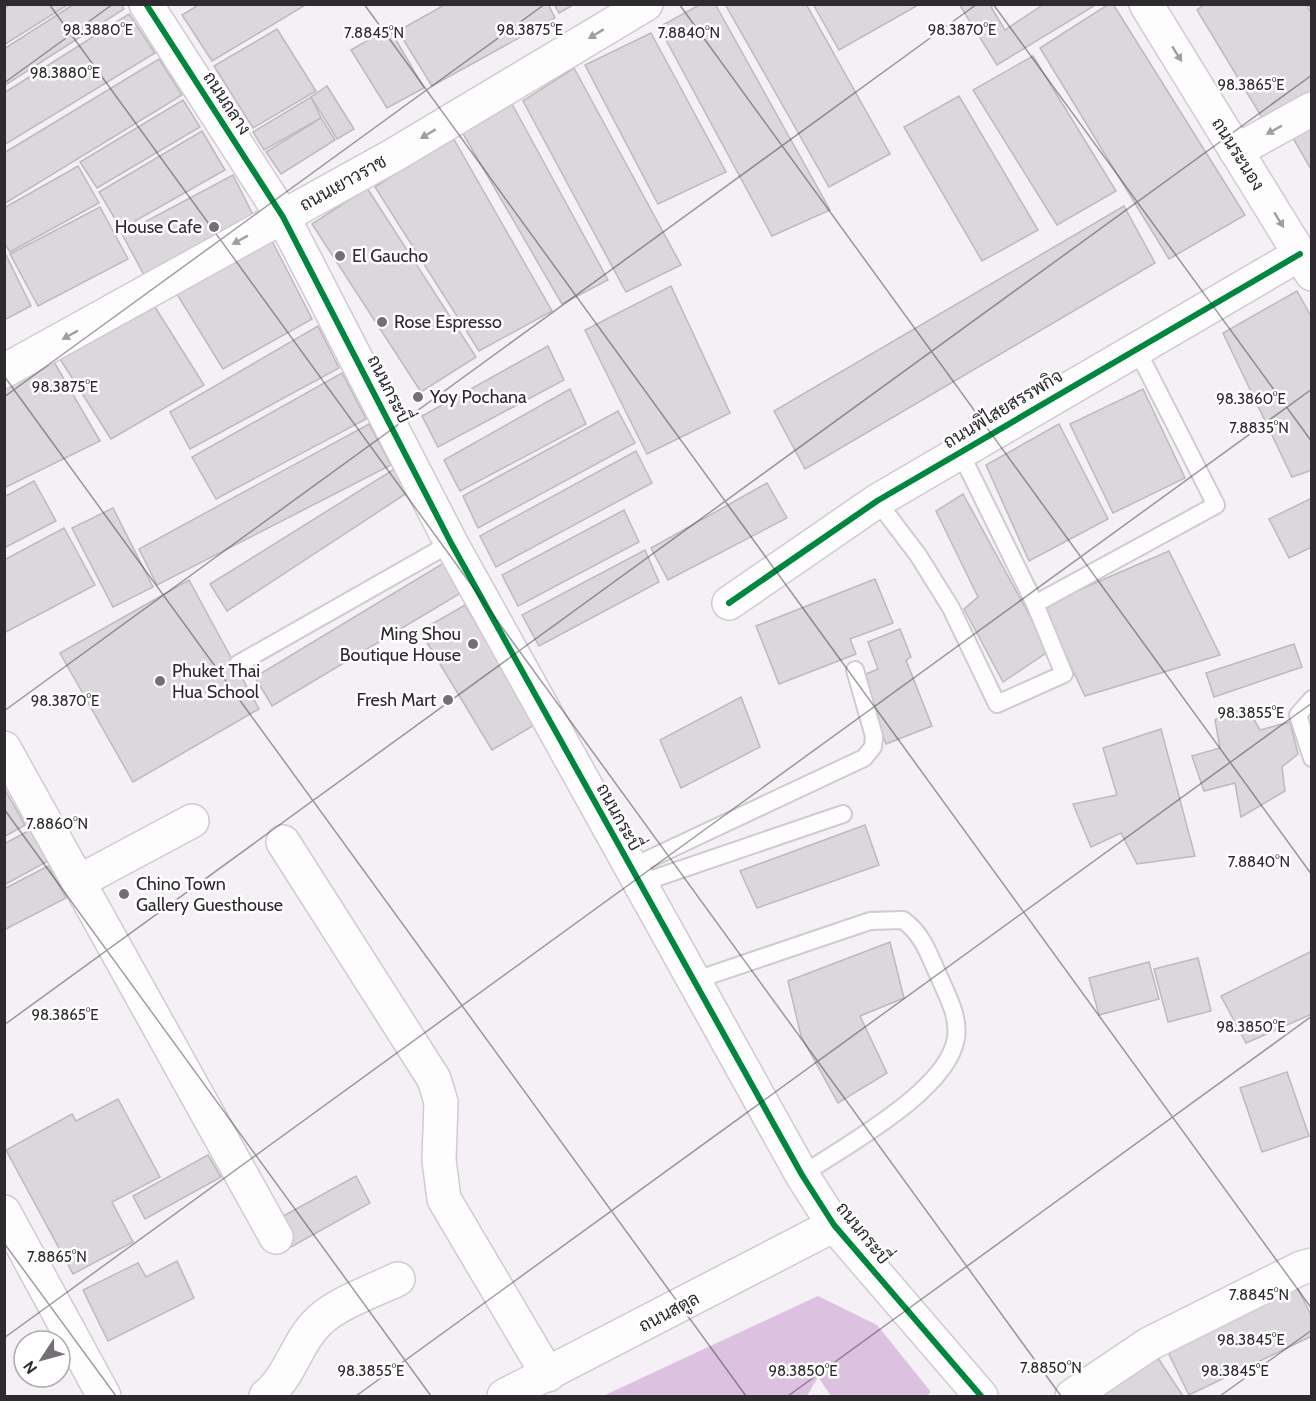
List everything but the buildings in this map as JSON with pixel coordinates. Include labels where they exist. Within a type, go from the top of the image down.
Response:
[{"type":"street","name":"ถนนถลาง","points":[[146,4],[283,217]]},
{"type":"street","name":"ถนนเยาวราช","points":[[4,371],[404,149],[646,4]]},
{"type":"street","name":"ถนนระนอง","points":[[1146,4],[1306,264]]},
{"type":"street","points":[[1236,151],[1311,109]]},
{"type":"street","name":"ถนนกระบี่","points":[[283,217],[451,543],[802,1175],[834,1226],[981,1396]]},
{"type":"street","name":"ถนนพิไสยสรรพกิจ","points":[[729,603],[877,501],[1136,348],[1306,264]]},
{"type":"street","points":[[4,748],[276,1237]]},
{"type":"street","points":[[78,882],[192,820]]},
{"type":"street","points":[[283,842],[434,1079],[441,1102],[439,1160],[444,1199],[548,1375]]},
{"type":"street","points":[[4,1212],[104,1396]]},
{"type":"street","name":"ถนนสตูล","points":[[504,1396],[834,1226]]},
{"type":"street","points":[[1072,1396],[1149,1344],[1311,1265]]},
{"type":"street","points":[[266,1396],[284,1378],[306,1338],[320,1320],[398,1279]]},
{"type":"lane","points":[[1035,604],[1216,506],[1136,348]]},
{"type":"lane","points":[[877,501],[918,555],[951,608],[997,704],[1064,674],[1035,604],[960,452]]},
{"type":"lane","points":[[238,664],[451,543]]},
{"type":"lane","points":[[634,876],[864,758],[873,747],[874,736],[855,670]]},
{"type":"lane","points":[[1311,699],[1298,715],[1311,758]]},
{"type":"lane","points":[[634,876],[843,814]]},
{"type":"lane","points":[[693,981],[870,921],[903,920],[921,936],[951,1002],[957,1023],[956,1038],[949,1060],[932,1083],[879,1125],[802,1175]]},
{"type":"shaded area","points":[[818,1296],[877,1325],[931,1392],[926,1396],[831,1396],[818,1377],[807,1396],[603,1396]]},
{"type":"cycle path","points":[[146,4],[283,217],[451,543],[802,1175],[834,1225],[981,1396]]},
{"type":"cycle path","points":[[729,603],[877,501],[1300,254]]},
{"type":"place","name":"House Cafe","points":[[214,227]]},
{"type":"place","name":"El Gaucho","points":[[340,256]]},
{"type":"place","name":"Rose Espresso","points":[[382,322]]},
{"type":"place","name":"Yoy Pochana","points":[[418,397]]},
{"type":"place","name":"Ming Shou Boutique House","points":[[473,644]]},
{"type":"place","name":"Phuket Thai Hua School","points":[[160,681]]},
{"type":"place","name":"Fresh Mart","points":[[448,700]]},
{"type":"place","name":"Chino Town Gallery Guesthouse","points":[[124,894]]}]
